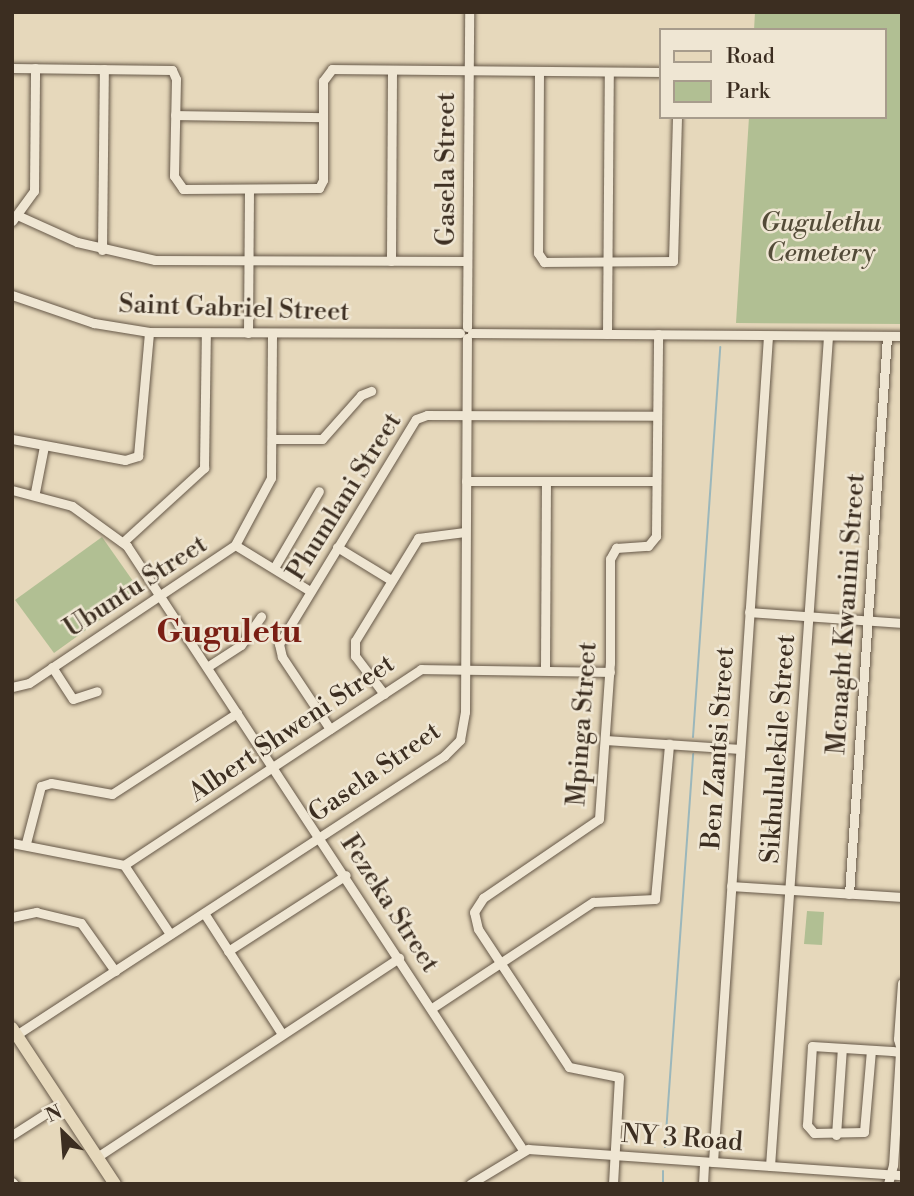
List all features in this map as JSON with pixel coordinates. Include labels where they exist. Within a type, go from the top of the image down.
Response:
[{"type":"main road","points":[[14,1033],[114,1184]]},
{"type":"street","name":"Gasela Street","points":[[14,1033],[115,971],[451,750],[464,726],[469,12]]},
{"type":"street","points":[[12,68],[172,70],[175,115],[174,176],[179,187],[249,189],[321,187],[323,77],[329,71],[659,72]]},
{"type":"street","points":[[34,68],[34,191],[15,218],[102,250],[155,260],[467,261]]},
{"type":"street","points":[[102,250],[104,69]]},
{"type":"street","points":[[391,261],[392,70]]},
{"type":"street","points":[[539,71],[539,257],[544,262],[673,261],[677,119]]},
{"type":"street","points":[[607,334],[609,72]]},
{"type":"street","points":[[175,115],[323,117]]},
{"type":"street","points":[[248,333],[249,189]]},
{"type":"street","name":"Saint Gabriel Street","points":[[12,295],[94,323],[149,332],[902,336]]},
{"type":"street","points":[[12,439],[125,460],[138,456],[149,332]]},
{"type":"street","points":[[123,542],[204,468],[206,333]]},
{"type":"street","name":"Ubuntu Street","points":[[12,687],[52,667],[161,597],[235,545],[270,484],[272,334]]},
{"type":"street","name":"Mpinga Street","points":[[613,1184],[619,1077],[569,1067],[475,925],[474,909],[483,898],[597,822],[610,672],[610,559],[616,548],[644,547],[655,540],[658,334]]},
{"type":"street","name":"Ben Zantsi Street","points":[[703,1184],[709,1162],[731,886],[768,336]]},
{"type":"street","name":"Sikhululekile Street","points":[[770,1166],[828,336]]},
{"type":"street","name":"Mcnaght Kwanini Street","points":[[849,894],[887,336]]},
{"type":"street","points":[[272,439],[322,439],[361,395],[371,391]]},
{"type":"street","name":"Phumlani Street","points":[[330,729],[278,649],[310,591],[416,419],[466,415],[657,416]]},
{"type":"street","points":[[35,492],[44,446]]},
{"type":"street","points":[[466,481],[655,481]]},
{"type":"street","points":[[545,669],[547,482]]},
{"type":"street","name":"Fezeka Street","points":[[12,490],[35,492],[85,512],[123,542],[346,875],[523,1150]]},
{"type":"street","points":[[274,568],[319,491]]},
{"type":"street","points":[[384,694],[352,649],[391,580],[421,536],[466,532]]},
{"type":"street","points":[[235,545],[310,591]]},
{"type":"street","points":[[337,547],[391,580]]},
{"type":"street","points":[[749,612],[902,622]]},
{"type":"street","points":[[207,667],[241,645],[261,616]]},
{"type":"street","points":[[52,667],[73,699],[97,691]]},
{"type":"street","name":"Albert Shweni Street","points":[[124,865],[421,669],[610,672]]},
{"type":"street","points":[[26,843],[41,786],[48,783],[112,794],[237,713]]},
{"type":"street","points":[[606,740],[740,749]]},
{"type":"street","points":[[432,1008],[593,902],[648,902],[658,896],[669,744]]},
{"type":"street","points":[[12,844],[26,843],[124,865],[170,934]]},
{"type":"street","points":[[228,951],[346,875]]},
{"type":"street","points":[[731,886],[902,897]]},
{"type":"street","points":[[12,917],[36,912],[81,923],[115,971]]},
{"type":"street","points":[[204,913],[282,1034]]},
{"type":"street","points":[[97,1157],[399,958]]},
{"type":"street","points":[[889,1179],[901,1052],[902,983]]},
{"type":"street","points":[[871,1050],[866,1128],[857,1136],[814,1133],[806,1121],[812,1046],[901,1052]]},
{"type":"street","points":[[836,1135],[842,1048]]},
{"type":"street","points":[[12,1135],[62,1103]]},
{"type":"street","points":[[470,1184],[523,1150]]},
{"type":"street","name":"NY 3 Road","points":[[523,1150],[770,1166],[889,1179],[902,1175]]},
{"type":"green space","name":"Gugulethu Cemetery","points":[[755,12],[902,12],[902,324],[736,323],[749,119],[886,119],[886,28],[754,28]]},
{"type":"green space","points":[[102,537],[140,591],[54,653],[15,600]]},
{"type":"green space","points":[[807,911],[824,912],[822,945],[804,944]]},
{"type":"waterway","points":[[693,737],[720,347]]},
{"type":"waterway","points":[[665,1147],[693,754]]},
{"type":"waterway","points":[[663,1171],[663,1184]]},
{"type":"district","name":"Guguletu","points":[[229,633]]}]
